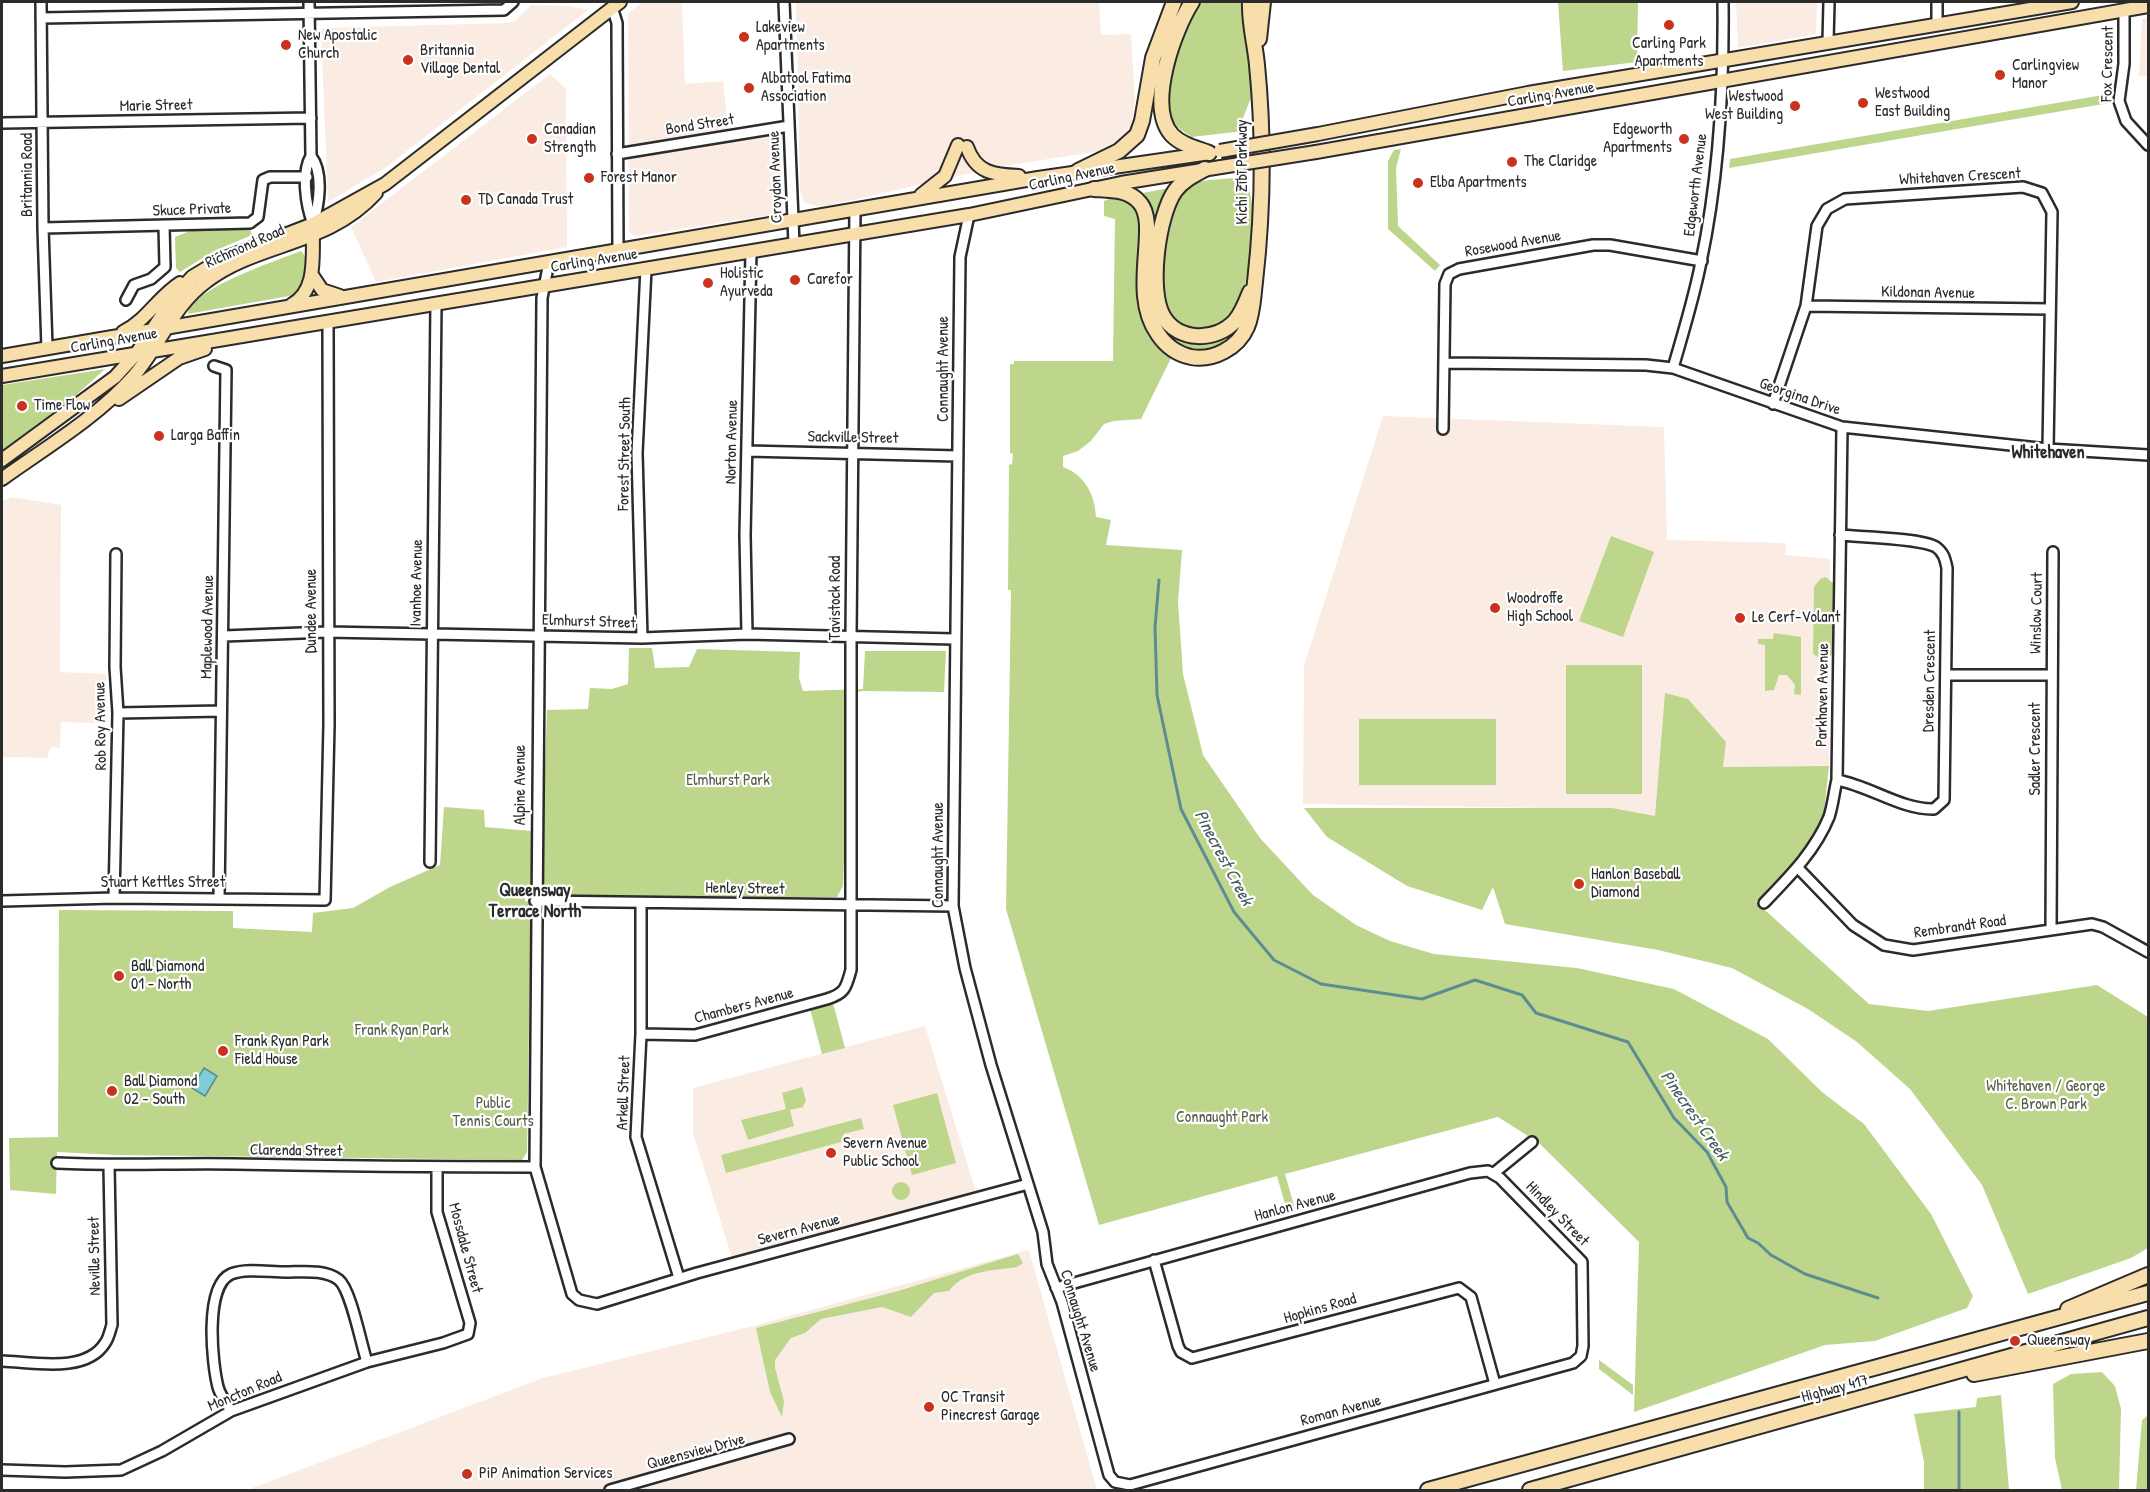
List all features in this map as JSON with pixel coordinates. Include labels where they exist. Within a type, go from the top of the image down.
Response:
[{"type":"highway","points":[[1078,171],[1119,151],[1137,135],[1142,121],[1153,58],[1174,2]]},
{"type":"highway","points":[[1192,2],[1179,27],[1167,63],[1162,114],[1168,130],[1178,141],[1215,152]]},
{"type":"highway","name":"Kichi Zībī Parkway","points":[[1094,189],[1126,193],[1142,204],[1148,223],[1143,274],[1147,310],[1157,333],[1174,350],[1191,357],[1206,357],[1230,348],[1246,329],[1252,307],[1259,243],[1260,133],[1257,62],[1250,2]]},
{"type":"highway","name":"Kichi Zībī Parkway","points":[[1257,62],[1263,2]]},
{"type":"highway","points":[[1205,169],[1179,185],[1165,211],[1156,276],[1156,293],[1163,315],[1179,331],[1197,337],[1212,335],[1234,322],[1255,282]]},
{"type":"highway","points":[[2042,1321],[2148,1275]]},
{"type":"highway","points":[[1428,1491],[2148,1293]]},
{"type":"highway","points":[[2050,1352],[2148,1318]]},
{"type":"highway","points":[[2050,1352],[2148,1341]]},
{"type":"highway","name":"Highway 417","points":[[1530,1491],[1910,1386],[2050,1352]]},
{"type":"main road","name":"Carling Avenue","points":[[2,356],[1038,177],[1215,152],[1723,60],[1937,24],[2038,4],[2073,2]]},
{"type":"main road","name":"Richmond Road","points":[[2,479],[80,422],[130,380],[187,298],[217,274],[313,230],[385,184],[616,4]]},
{"type":"main road","name":"Carling Avenue","points":[[2,376],[969,215],[1205,169],[1395,139],[2148,6]]},
{"type":"main road","points":[[912,199],[932,188],[945,176],[963,146],[984,171],[1038,177]]},
{"type":"main road","name":"Richmond Road","points":[[2,460],[108,383],[136,354],[150,330],[192,277],[228,256],[313,230]]},
{"type":"main road","points":[[287,307],[303,298],[312,275],[313,230]]},
{"type":"main road","points":[[312,275],[323,291],[344,297]]},
{"type":"main road","points":[[105,338],[134,326],[164,294],[192,277]]},
{"type":"main road","points":[[80,422],[186,355],[258,335]]},
{"type":"main road","points":[[19,448],[30,458]]},
{"type":"street","name":"Britannia Road","points":[[41,2],[43,228],[47,348]]},
{"type":"street","points":[[309,2],[311,156],[307,163],[307,177],[308,210],[313,230]]},
{"type":"street","points":[[41,18],[504,10],[513,2]]},
{"type":"street","name":"Croydon Avenue","points":[[784,2],[794,244]]},
{"type":"street","name":"Edgeworth Avenue","points":[[1673,368],[1702,261],[1723,81],[1723,2]]},
{"type":"street","points":[[1828,42],[1829,2]]},
{"type":"street","points":[[1937,2],[1937,24]]},
{"type":"street","points":[[616,4],[618,250]]},
{"type":"street","name":"Fox Crescent","points":[[2124,10],[2124,64],[2119,101],[2126,121],[2148,145]]},
{"type":"street","name":"Marie Street","points":[[2,123],[311,118]]},
{"type":"street","name":"Bond Street","points":[[617,154],[789,126]]},
{"type":"street","points":[[311,156],[317,164],[318,207],[313,230]]},
{"type":"street","name":"Skuce Private","points":[[43,228],[245,224],[255,221],[258,217],[263,180],[270,177],[307,177]]},
{"type":"street","name":"Whitehaven Crescent","points":[[1773,404],[1806,306],[1816,226],[1827,209],[1845,199],[2023,187],[2042,193],[2052,212],[2048,449]]},
{"type":"street","name":"Tavistock Road","points":[[848,985],[851,970],[855,209]]},
{"type":"street","name":"Connaught Avenue","points":[[969,215],[960,257],[954,639],[953,906],[971,990],[1045,1237],[1047,1264],[1056,1288],[1109,1475]]},
{"type":"street","points":[[126,300],[135,285],[151,279],[165,267],[164,226]]},
{"type":"street","name":"Rosewood Avenue","points":[[1443,429],[1446,363],[1445,284],[1449,274],[1459,269],[1593,245],[1610,245],[1702,261]]},
{"type":"street","name":"Norton Avenue","points":[[747,634],[747,451],[752,251]]},
{"type":"street","name":"Alpine Avenue","points":[[549,262],[543,286],[537,635],[535,1167],[572,1294],[579,1300]]},
{"type":"street","name":"Forest Street South","points":[[642,638],[637,453],[646,269]]},
{"type":"street","name":"Ivanhoe Avenue","points":[[430,862],[436,304]]},
{"type":"street","name":"Kildonan Avenue","points":[[1806,306],[2050,309]]},
{"type":"street","name":"Dundee Avenue","points":[[325,900],[329,724],[328,323]]},
{"type":"street","name":"Georgina Drive","points":[[1446,363],[1646,365],[1673,368],[1842,427],[2048,449],[2148,455]]},
{"type":"street","name":"Maplewood Avenue","points":[[214,366],[226,370],[219,898]]},
{"type":"street","name":"Parkhaven Avenue","points":[[1764,903],[1798,868],[1816,842],[1829,815],[1838,780],[1842,427]]},
{"type":"street","name":"Sackville Street","points":[[747,451],[958,456]]},
{"type":"street","name":"Dresden Crescent","points":[[1838,780],[1856,783],[1922,809],[1934,809],[1944,800],[1947,568],[1944,555],[1935,546],[1840,535]]},
{"type":"street","name":"Winslow Court","points":[[2051,675],[2053,552]]},
{"type":"street","name":"Rob Roy Avenue","points":[[114,898],[118,713],[115,667],[116,554]]},
{"type":"street","name":"Elmhurst Street","points":[[224,636],[327,632],[642,638],[747,634],[954,639]]},
{"type":"street","points":[[1946,675],[2051,675]]},
{"type":"street","name":"Sadler Crescent","points":[[2051,675],[2051,929]]},
{"type":"street","points":[[118,713],[221,711]]},
{"type":"street","name":"Rembrandt Road","points":[[1798,868],[1853,926],[1884,945],[1913,950],[2092,924],[2103,927],[2148,951]]},
{"type":"street","name":"Stuart Kettles Street","points":[[2,901],[114,898],[325,900]]},
{"type":"street","name":"Henley Street","points":[[536,902],[953,906]]},
{"type":"street","name":"Arkell Street","points":[[641,903],[641,1034],[636,1137],[679,1278]]},
{"type":"street","name":"Chambers Avenue","points":[[641,1034],[695,1035],[827,999],[843,993],[848,985]]},
{"type":"street","points":[[1494,1173],[1532,1142]]},
{"type":"street","name":"Clarenda Street","points":[[57,1163],[109,1166],[387,1165],[437,1169],[535,1167]]},
{"type":"street","name":"Neville Street","points":[[2,1361],[70,1363],[90,1357],[105,1344],[112,1325],[109,1166]]},
{"type":"street","name":"Mossdale Street","points":[[437,1169],[437,1212],[470,1323],[468,1334]]},
{"type":"street","name":"Hanlon Avenue","points":[[1056,1288],[1470,1173],[1481,1171],[1494,1173]]},
{"type":"street","name":"Hindley Street","points":[[1494,1173],[1582,1262],[1581,1356]]},
{"type":"street","name":"Severn Avenue","points":[[579,1300],[597,1304],[679,1278],[1028,1184]]},
{"type":"street","name":"Hopkins Road","points":[[1154,1260],[1178,1346],[1181,1352],[1191,1358],[1459,1288],[1471,1297],[1495,1384]]},
{"type":"street","points":[[231,1411],[218,1389],[213,1339],[213,1304],[216,1289],[230,1275],[250,1271],[321,1272],[339,1280],[350,1298],[354,1322],[367,1362]]},
{"type":"street","name":"Moncton Road","points":[[2,1470],[65,1473],[121,1470],[162,1451],[231,1411],[367,1362],[443,1343],[468,1334]]},
{"type":"street","name":"Roman Avenue","points":[[1109,1475],[1114,1482],[1130,1485],[1573,1363],[1581,1356]]},
{"type":"street","name":"Queensview Drive","points":[[610,1491],[789,1440]]},
{"type":"shaded area","points":[[643,2],[682,2],[685,84],[723,81],[728,129],[780,123],[783,213],[636,236],[629,232],[628,13]]},
{"type":"shaded area","points":[[796,2],[1099,2],[1101,35],[1131,34],[1135,101],[1130,132],[1120,142],[1100,151],[998,167],[821,207],[805,203],[800,192]]},
{"type":"shaded area","points":[[1736,2],[1817,2],[1816,34],[1738,48]]},
{"type":"shaded area","points":[[531,5],[570,6],[588,10],[385,168],[328,202],[321,31],[323,28],[507,23],[515,21]]},
{"type":"shaded area","points":[[2148,18],[2148,76],[2139,76],[2142,19]]},
{"type":"shaded area","points":[[550,74],[566,89],[567,247],[376,282],[351,227]]},
{"type":"shaded area","name":"Woodroffe High School","points":[[1383,416],[1664,427],[1667,540],[1786,543],[1785,555],[1830,559],[1829,766],[1723,767],[1666,693],[1655,817],[1548,808],[1303,804],[1304,666]]},
{"type":"shaded area","points":[[12,497],[61,505],[60,672],[106,674],[105,713],[97,713],[96,723],[61,722],[60,748],[51,747],[47,758],[2,757],[2,501]]},
{"type":"shaded area","name":"Severn Avenue Public School","points":[[925,1026],[976,1192],[732,1258],[693,1133],[693,1088]]},
{"type":"shaded area","points":[[1029,1250],[1097,1490],[247,1490],[543,1378],[753,1326]]},
{"type":"green space","points":[[1200,2],[1245,2],[1252,95],[1243,118],[1243,131],[1192,137],[1177,126],[1169,116],[1167,92],[1177,42],[1184,24]]},
{"type":"green space","points":[[1558,2],[1638,2],[1637,62],[1563,71]]},
{"type":"green space","points":[[2109,94],[2109,103],[1729,168],[1730,159]]},
{"type":"green space","points":[[1401,149],[1396,168],[1398,226],[1440,265],[1435,271],[1388,229],[1388,161],[1394,150]]},
{"type":"green space","name":"Connaught Park","points":[[1247,177],[1253,208],[1254,231],[1242,317],[1235,335],[1229,342],[1213,350],[1195,351],[1177,346],[1141,419],[1104,424],[1091,441],[1078,451],[1063,456],[1063,467],[1077,475],[1091,494],[1096,517],[1111,520],[1106,545],[1182,550],[1178,602],[1183,674],[1203,755],[1260,838],[1313,895],[1356,925],[1390,941],[1434,954],[1577,968],[1674,989],[1768,1039],[1822,1092],[1864,1124],[1931,1214],[1973,1296],[1967,1308],[1875,1341],[1825,1345],[1634,1412],[1639,1242],[1539,1143],[1498,1117],[1285,1174],[1295,1209],[1287,1211],[1277,1176],[1099,1225],[1006,909],[1011,590],[1008,590],[1009,465],[1012,464],[1013,454],[1010,453],[1010,364],[1014,364],[1014,361],[1113,361],[1115,219],[1104,216],[1104,201],[1114,197],[1127,200],[1143,193],[1209,180]]},
{"type":"green space","points":[[249,225],[252,235],[214,251],[180,272],[176,268],[175,237],[192,230]]},
{"type":"green space","points":[[301,251],[305,256],[305,283],[300,294],[188,314],[193,304],[219,285],[255,268]]},
{"type":"green space","points":[[105,369],[74,397],[2,450],[2,385]]},
{"type":"green space","points":[[1611,536],[1654,552],[1623,637],[1579,621]]},
{"type":"green space","points":[[1826,577],[1834,584],[1833,653],[1829,658],[1823,660],[1813,654],[1814,587],[1820,579]]},
{"type":"green space","points":[[1774,633],[1801,637],[1801,695],[1794,694],[1795,685],[1787,675],[1779,675],[1774,690],[1765,691],[1765,645],[1758,644],[1758,639],[1773,639]]},
{"type":"green space","points":[[629,648],[652,648],[655,668],[689,667],[697,649],[800,652],[799,678],[803,691],[863,689],[865,651],[946,651],[944,692],[862,691],[845,695],[846,806],[843,886],[837,897],[563,897],[559,892],[525,891],[525,901],[530,902],[531,906],[527,1152],[522,1160],[117,1155],[57,1152],[56,1194],[10,1190],[9,1138],[58,1137],[59,910],[233,911],[233,928],[312,932],[313,913],[353,908],[390,887],[440,865],[444,807],[484,810],[485,827],[543,832],[547,710],[588,709],[590,688],[612,689],[628,684]]},
{"type":"green space","points":[[1566,665],[1642,665],[1642,794],[1566,794]]},
{"type":"green space","name":"Whitehaven / George C. Brown Park","points":[[1665,693],[1688,699],[1726,742],[1723,767],[1829,766],[1824,812],[1803,853],[1756,902],[1869,1004],[1928,1011],[2097,985],[2148,1017],[2148,1248],[2131,1258],[2028,1294],[1982,1185],[1910,1089],[1857,1042],[1808,1009],[1732,968],[1658,950],[1505,924],[1493,887],[1482,910],[1407,886],[1327,837],[1304,808],[1612,808],[1655,816]]},
{"type":"green space","points":[[1359,719],[1496,719],[1496,785],[1359,785]]},
{"type":"green space","points":[[833,1003],[845,1048],[822,1054],[810,1009]]},
{"type":"green space","points":[[802,1087],[806,1100],[803,1107],[790,1110],[794,1126],[748,1140],[741,1120],[786,1109],[782,1093]]},
{"type":"green space","points":[[937,1093],[956,1163],[912,1175],[893,1105]]},
{"type":"green space","points":[[861,1118],[864,1129],[843,1134],[845,1141],[726,1173],[721,1155]]},
{"type":"green space","points":[[897,1182],[905,1182],[910,1187],[908,1198],[897,1200],[892,1195],[892,1187]]},
{"type":"green space","points":[[1018,1254],[1023,1263],[1017,1267],[971,1275],[955,1284],[949,1291],[934,1293],[911,1317],[882,1307],[821,1319],[805,1333],[791,1338],[775,1360],[784,1401],[782,1417],[770,1392],[756,1328],[898,1291]]},
{"type":"green space","points":[[1599,1360],[1633,1385],[1633,1395],[1599,1369]]},
{"type":"green space","points":[[2102,1372],[2115,1386],[2121,1409],[2119,1490],[2062,1490],[2055,1458],[2053,1384],[2071,1374]]},
{"type":"green space","points":[[2001,1395],[2009,1490],[1924,1490],[1924,1462],[1914,1414],[1976,1407],[1977,1398]]},
{"type":"green space","points":[[2148,1415],[2148,1490],[2136,1490],[2142,1420]]},
{"type":"water","points":[[204,1068],[217,1076],[205,1096],[192,1088]]},
{"type":"waterway","name":"Pinecrest Creek","points":[[1159,580],[1155,627],[1157,695],[1181,809],[1234,912],[1274,960],[1321,984],[1422,999],[1475,980],[1522,995],[1536,1013],[1628,1042],[1674,1118],[1707,1152],[1726,1187],[1727,1202],[1748,1238],[1758,1243],[1771,1255],[1805,1274],[1878,1298]]},
{"type":"waterway","name":"Pinecrest Creek","points":[[1959,1412],[1959,1490]]},
{"type":"place","name":"Carling Park Apartments","points":[[1669,25]]},
{"type":"place","name":"Lakeview Apartments","points":[[744,37]]},
{"type":"place","name":"New Apostalic Church","points":[[286,45]]},
{"type":"place","name":"Britannia Village Dental","points":[[408,60]]},
{"type":"place","name":"Carlingview Manor","points":[[2000,75]]},
{"type":"place","name":"Albatool Fatima Association","points":[[749,88]]},
{"type":"place","name":"Westwood East Building","points":[[1863,103]]},
{"type":"place","name":"Westwood West Building","points":[[1795,106]]},
{"type":"place","name":"Canadian Strength","points":[[532,139]]},
{"type":"place","name":"Edgeworth Apartments","points":[[1684,139]]},
{"type":"place","name":"The Claridge","points":[[1512,162]]},
{"type":"place","name":"Forest Manor","points":[[589,178]]},
{"type":"place","name":"Elba Apartments","points":[[1418,183]]},
{"type":"place","name":"TD Canada Trust","points":[[466,200]]},
{"type":"place","name":"Carefor","points":[[795,280]]},
{"type":"place","name":"Holistic Ayurveda","points":[[708,283]]},
{"type":"place","name":"Time Flow","points":[[22,406]]},
{"type":"place","name":"Larga Baffin","points":[[159,436]]},
{"type":"place","name":"Woodroffe High School","points":[[1495,608]]},
{"type":"place","name":"Le Cerf-Volant","points":[[1740,618]]},
{"type":"place","name":"Hanlon Baseball Diamond","points":[[1579,884]]},
{"type":"place","name":"Ball Diamond 01 - North","points":[[119,976]]},
{"type":"place","name":"Frank Ryan Park Field House","points":[[223,1051]]},
{"type":"place","name":"Ball Diamond 02 - South","points":[[112,1091]]},
{"type":"place","name":"Severn Avenue Public School","points":[[831,1153]]},
{"type":"place","name":"Queensway","points":[[2015,1341]]},
{"type":"place","name":"OC Transit Pinecrest Garage","points":[[929,1407]]},
{"type":"place","name":"PiP Animation Services","points":[[467,1474]]},
{"type":"district","name":"Whitehaven","points":[[2048,453]]},
{"type":"district","name":"Queensway Terrace North","points":[[535,901]]},
{"type":"park label","name":"Elmhurst Park","points":[[728,781]]},
{"type":"park label","name":"Frank Ryan Park","points":[[402,1031]]},
{"type":"park label","name":"Public Tennis Courts","points":[[493,1113]]}]
